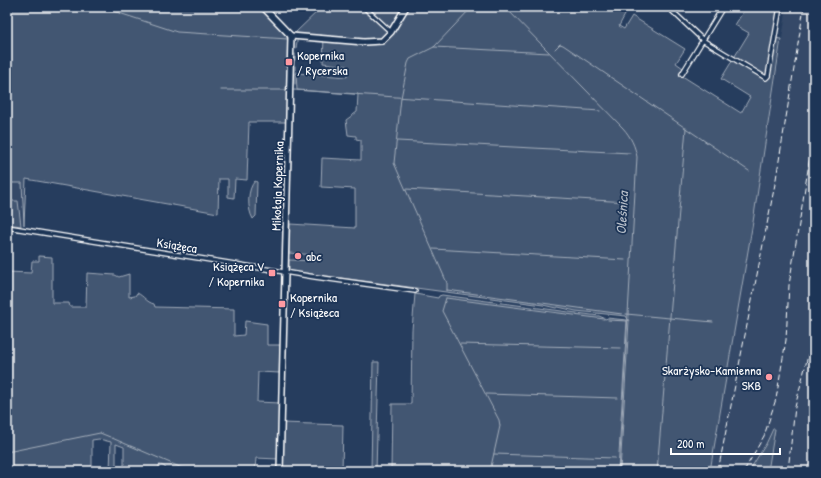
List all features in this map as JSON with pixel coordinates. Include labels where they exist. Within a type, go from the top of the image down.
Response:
[{"type":"street","points":[[263,7],[291,36],[374,43],[382,41],[391,32],[406,7]]},
{"type":"street","points":[[364,7],[391,32]]},
{"type":"street","points":[[668,7],[704,41],[763,78],[767,78],[780,7]]},
{"type":"street","points":[[682,74],[724,7]]},
{"type":"street","name":"Mikołaja Kopernika","points":[[280,471],[291,36]]},
{"type":"street","name":"Książęca","points":[[7,227],[285,272],[415,291]]},
{"type":"shaded area","points":[[7,7],[260,7],[284,30],[289,42],[287,122],[249,122],[247,180],[235,179],[234,198],[228,197],[228,179],[219,179],[218,213],[26,179],[24,225],[22,183],[8,183],[9,173],[7,173]]},
{"type":"shaded area","points":[[322,7],[617,7],[626,13],[619,26],[624,29],[632,16],[685,49],[676,63],[683,68],[679,74],[741,113],[750,97],[721,79],[749,33],[735,25],[743,12],[735,7],[779,7],[774,38],[781,39],[753,222],[710,471],[620,471],[629,321],[626,316],[576,311],[558,307],[556,308],[289,271],[289,260],[316,261],[316,255],[289,253],[290,224],[355,228],[355,189],[321,187],[322,158],[361,160],[361,140],[356,139],[356,136],[348,135],[346,120],[357,112],[358,94],[297,90],[296,73],[347,77],[347,66],[323,63],[324,37],[295,33]]},
{"type":"shaded area","points":[[787,7],[814,7],[814,471],[710,471],[753,222]]},
{"type":"shaded area","points":[[7,150],[27,150],[24,225],[7,222]]},
{"type":"shaded area","points":[[255,181],[257,182],[256,216],[253,219],[249,205],[249,194]]},
{"type":"shaded area","points":[[7,201],[18,201],[21,226],[7,224]]},
{"type":"shaded area","points":[[289,253],[316,254],[316,261],[289,260]]},
{"type":"shaded area","points":[[39,256],[52,257],[52,303],[69,303],[70,307],[86,307],[87,273],[115,275],[119,277],[129,274],[129,297],[135,296],[137,293],[154,304],[155,307],[234,309],[234,336],[244,335],[245,321],[267,324],[267,345],[280,345],[280,373],[258,372],[257,402],[279,403],[278,459],[256,458],[255,471],[166,471],[165,467],[159,465],[159,471],[124,471],[124,447],[116,444],[116,471],[110,471],[111,442],[99,439],[92,440],[92,471],[7,471],[7,272],[31,273],[32,261],[39,261]]},
{"type":"shaded area","points":[[415,294],[438,298],[442,295],[599,316],[606,319],[627,320],[618,471],[391,471],[392,404],[411,404],[412,330]]},
{"type":"shaded area","points":[[373,362],[379,362],[376,471],[371,471]]},
{"type":"shaded area","points":[[282,423],[343,425],[342,471],[282,471]]},
{"type":"shaded area","points":[[773,429],[775,429],[768,471],[749,471],[766,444]]},
{"type":"waterway","points":[[101,7],[177,32],[288,39]]},
{"type":"waterway","points":[[447,291],[447,283],[394,163],[401,98],[408,63],[410,59],[434,47],[472,7]]},
{"type":"waterway","name":"Oleśnica","points":[[505,7],[623,128],[634,145],[637,157],[619,471]]},
{"type":"waterway","points":[[285,33],[288,39]]},
{"type":"waterway","points":[[296,49],[297,41]]},
{"type":"waterway","points":[[555,49],[560,44],[563,45],[749,171]]},
{"type":"waterway","points":[[434,47],[549,53]]},
{"type":"waterway","points":[[295,54],[295,60]]},
{"type":"waterway","points":[[295,66],[295,84]]},
{"type":"waterway","points":[[221,90],[287,90]]},
{"type":"waterway","points":[[294,90],[600,111]]},
{"type":"waterway","points":[[657,471],[686,128]]},
{"type":"waterway","points":[[397,141],[630,153]]},
{"type":"waterway","points":[[406,189],[628,202]]},
{"type":"waterway","points":[[433,249],[625,260]]},
{"type":"waterway","points":[[447,290],[622,314]]},
{"type":"waterway","points":[[446,298],[442,311],[499,420],[500,426],[490,471]]},
{"type":"waterway","points":[[446,298],[604,319]]},
{"type":"waterway","points":[[626,314],[713,322]]},
{"type":"waterway","points":[[608,320],[627,321]]},
{"type":"waterway","points":[[460,344],[620,348]]},
{"type":"waterway","points":[[486,394],[618,398]]},
{"type":"waterway","points":[[12,451],[100,433],[110,437]]},
{"type":"waterway","points":[[112,438],[182,468],[209,471]]},
{"type":"waterway","points":[[7,452],[11,451]]},
{"type":"waterway","points":[[494,454],[615,458]]},
{"type":"railway","points":[[718,471],[776,179],[804,7]]},
{"type":"railway","points":[[744,471],[764,436],[776,399],[786,340],[789,285],[814,133]]},
{"type":"railway","points":[[788,471],[795,407],[814,332]]},
{"type":"place","name":"Kopernika / Rycerska","points":[[289,62]]},
{"type":"place","name":"abc","points":[[298,256]]},
{"type":"place","name":"Książęca V / Kopernika","points":[[272,273]]},
{"type":"place","name":"Kopernika / Książeca","points":[[282,304]]},
{"type":"place","name":"Skarżysko-Kamienna SKB","points":[[769,377]]}]
